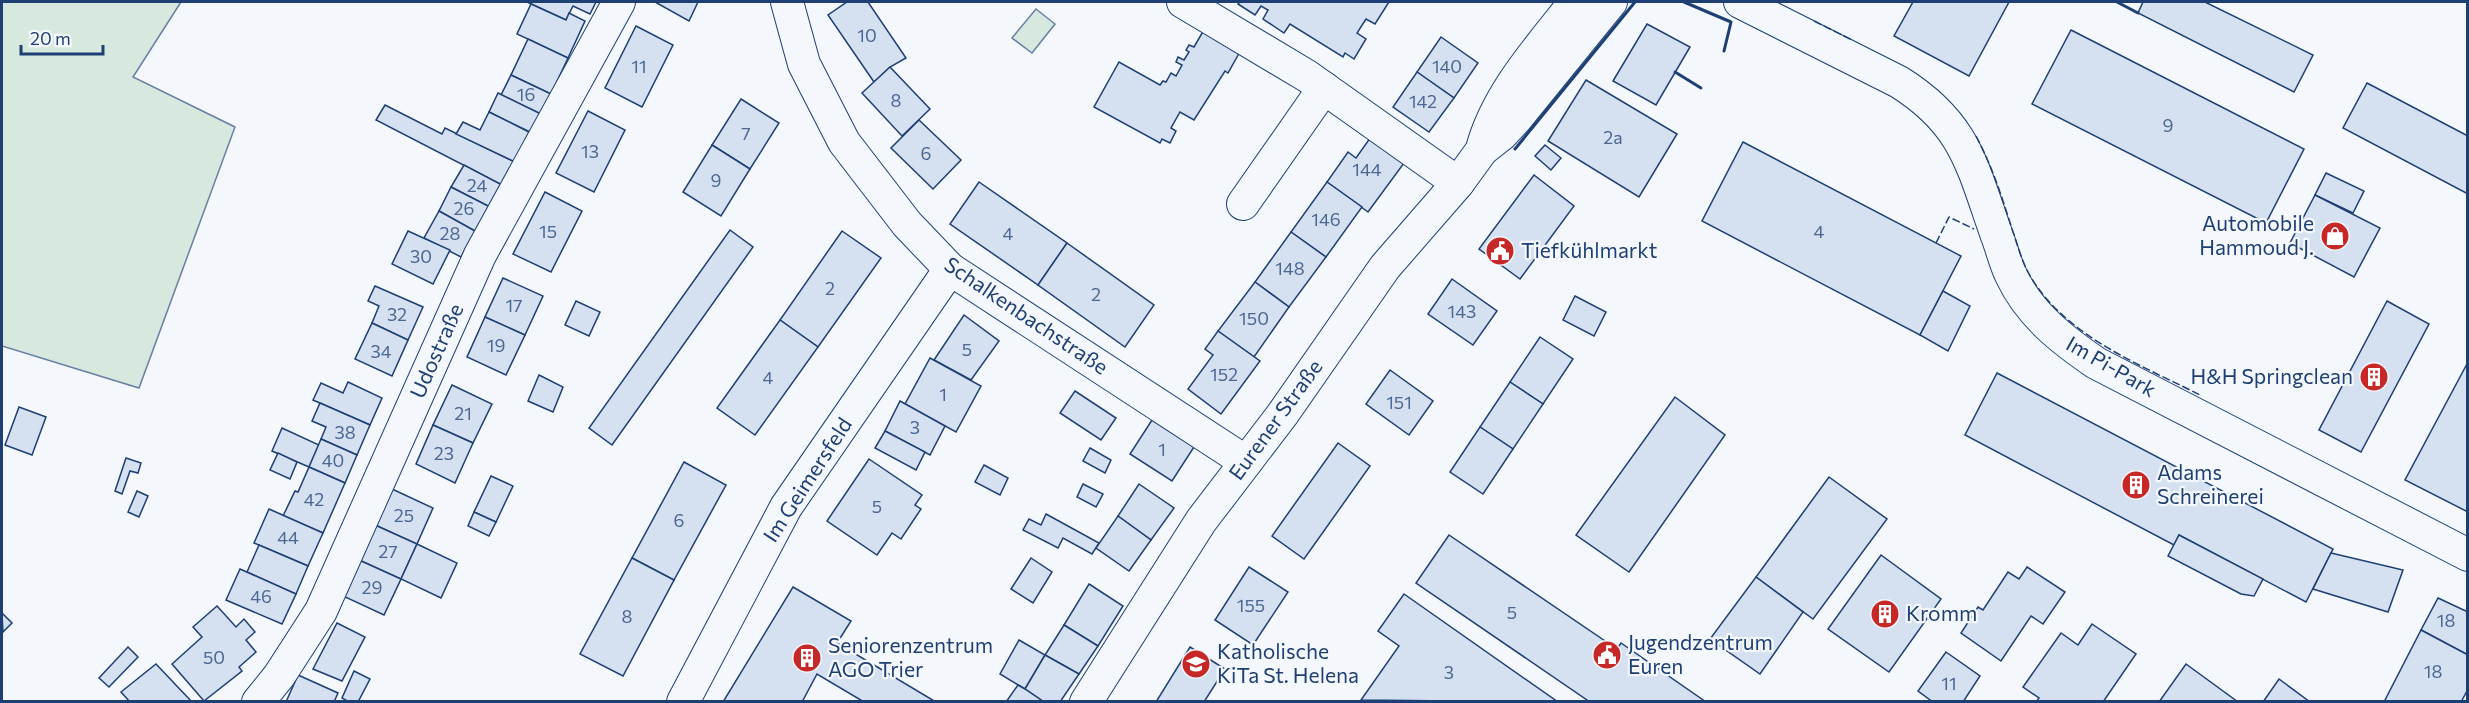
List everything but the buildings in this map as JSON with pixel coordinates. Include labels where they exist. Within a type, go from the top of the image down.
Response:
[{"type":"street","name":"Udostraße","points":[[258,702],[279,676],[321,611],[480,255],[619,2]]},
{"type":"street","name":"Schalkenbachstraße","points":[[787,2],[804,64],[844,142],[907,224],[950,269],[1246,462]]},
{"type":"street","points":[[1183,2],[1324,88],[1458,183]]},
{"type":"street","name":"Eurener Straße","points":[[1482,150],[1488,127],[1498,105],[1575,2]]},
{"type":"street","name":"Eurener Straße","points":[[1086,702],[1202,521],[1385,267],[1458,183],[1482,150],[1516,119],[1611,2]]},
{"type":"street","name":"Im Pi-Park","points":[[1740,2],[1899,81],[1922,96],[1941,115],[1961,140],[2010,274],[2035,313],[2074,348],[2096,363],[2468,555]]},
{"type":"street","points":[[1243,204],[1324,88]]},
{"type":"street","name":"Im Geimersfeld","points":[[683,702],[786,507],[950,269]]},
{"type":"shaded area","points":[[2,2],[181,2],[133,77],[235,127],[139,388],[2,346]]},
{"type":"shaded area","points":[[1036,9],[1055,24],[1032,53],[1012,38]]},
{"type":"fence","points":[[1814,21],[1852,40]]},
{"type":"fence","points":[[1976,136],[1996,182],[2023,262],[2043,294],[2061,313],[2104,346],[2200,395]]},
{"type":"fence","points":[[1936,243],[1949,217],[1974,229]]},
{"type":"wall","points":[[1515,149],[1635,2]]},
{"type":"wall","points":[[1684,2],[1731,22],[1724,51]]},
{"type":"wall","points":[[2117,2],[2138,13]]},
{"type":"wall","points":[[1675,72],[1701,88]]},
{"type":"place","name":"Automobile Hammoud J.","points":[[2335,236]]},
{"type":"place","name":"Tiefkühlmarkt","points":[[1500,251]]},
{"type":"place","name":"H&H Springclean","points":[[2374,377]]},
{"type":"place","name":"Adams Schreinerei","points":[[2136,485]]},
{"type":"place","name":"Kromm","points":[[1885,614]]},
{"type":"place","name":"Jugendzentrum Euren","points":[[1607,655]]},
{"type":"place","name":"Seniorenzentrum AGO Trier","points":[[807,658]]},
{"type":"place","name":"Katholische KiTa St. Helena","points":[[1196,664]]}]
